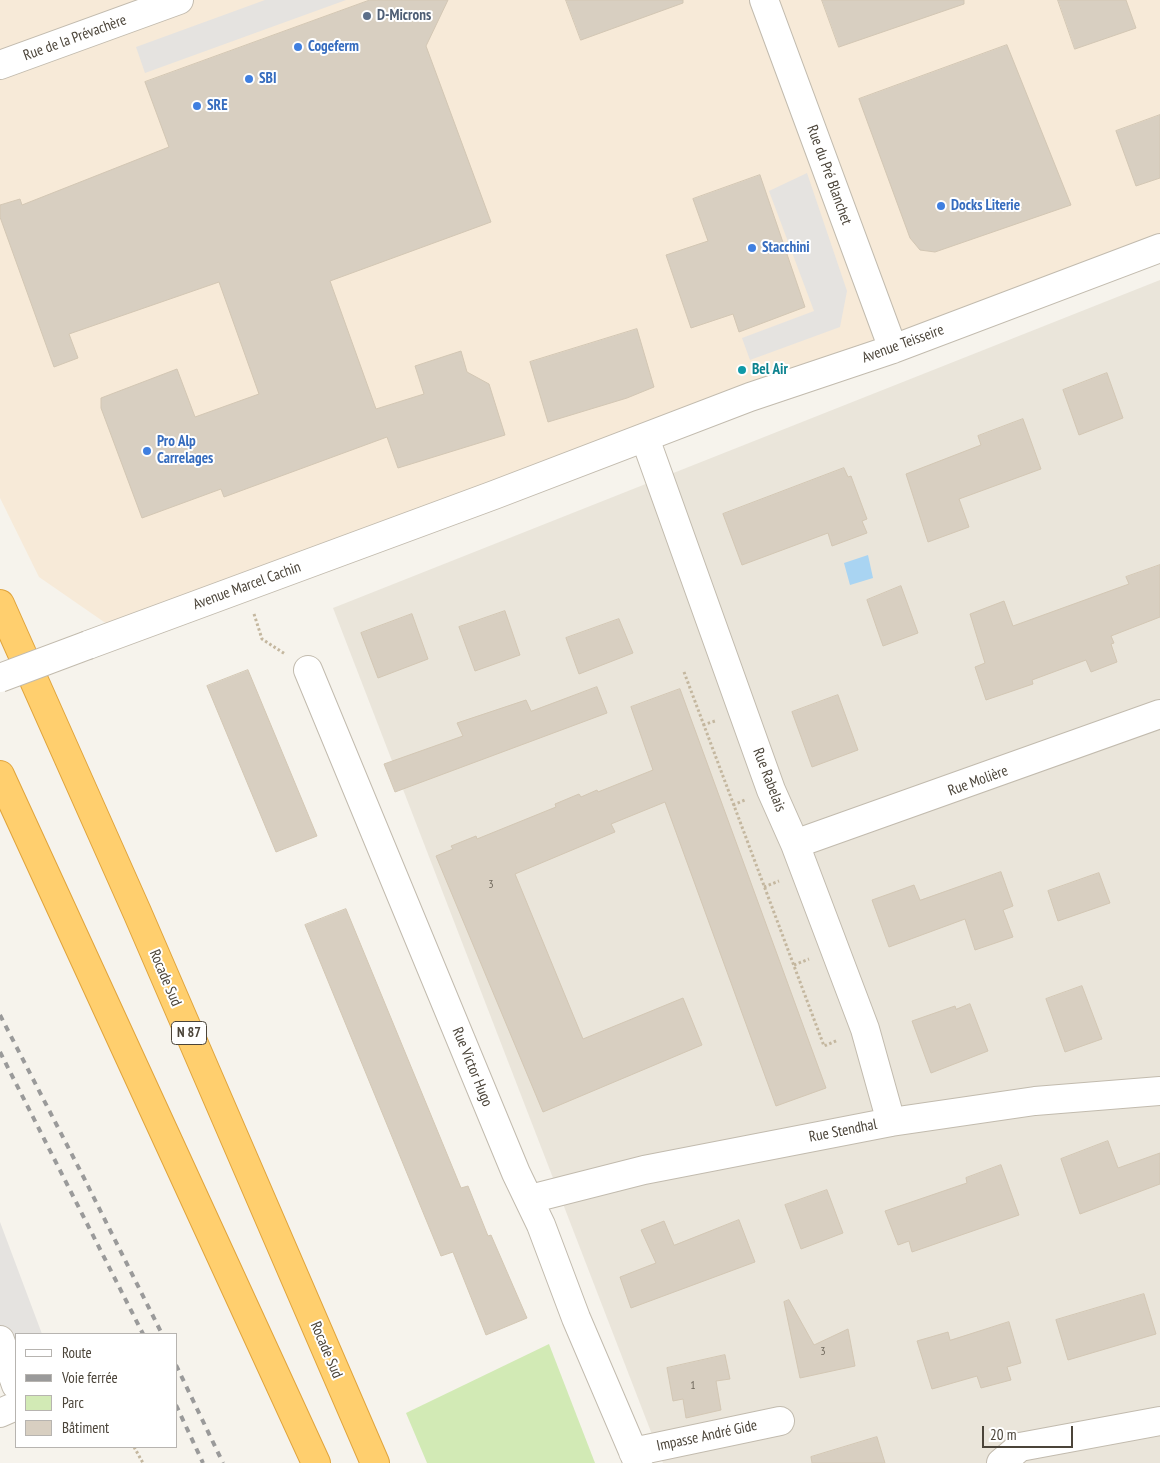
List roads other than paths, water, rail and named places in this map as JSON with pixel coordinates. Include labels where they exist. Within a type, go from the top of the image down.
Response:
[{"type":"highway","name":"Rocade Sud","points":[[0,604],[137,912],[375,1463]]},
{"type":"highway","points":[[0,775],[316,1463]]},
{"type":"street","name":"Rue de la Prévachère","points":[[0,65],[179,0]]},
{"type":"street","name":"Rue du Pré Blanchet","points":[[764,0],[893,349]]},
{"type":"street","name":"Avenue Teisseire","points":[[494,495],[773,389],[893,349],[1160,248]]},
{"type":"street","name":"Rue Rabelais","points":[[645,438],[771,790],[795,844],[865,1029],[891,1122]]},
{"type":"street","name":"Avenue Marcel Cachin","points":[[0,678],[494,495]]},
{"type":"street","name":"Rue Victor Hugo","points":[[308,670],[516,1173],[530,1199],[576,1318],[635,1457]]},
{"type":"street","name":"Rue Molière","points":[[795,844],[828,835],[1160,714]]},
{"type":"street","name":"Rue Stendhal","points":[[530,1199],[644,1170],[891,1122],[1035,1101],[1160,1091]]},
{"type":"street","points":[[0,1340],[15,1382]]},
{"type":"street","points":[[0,1413],[15,1406]]},
{"type":"street","name":"Impasse André Gide","points":[[635,1457],[780,1421]]},
{"type":"street","points":[[1001,1463],[1020,1447],[1160,1421]]},
{"type":"water","points":[[868,555],[873,578],[850,585],[844,563]]},
{"type":"railway","points":[[0,1015],[162,1333]]},
{"type":"railway","points":[[0,1052],[142,1333]]},
{"type":"railway","points":[[178,1369],[223,1463]]},
{"type":"railway","points":[[178,1409],[203,1463]]},
{"type":"place","name":"D-Microns","points":[[367,16]]},
{"type":"place","name":"Cogeferm","points":[[298,47]]},
{"type":"place","name":"SBI","points":[[249,79]]},
{"type":"place","name":"SRE","points":[[197,106]]},
{"type":"place","name":"Docks Literie","points":[[941,206]]},
{"type":"place","name":"Stacchini","points":[[752,248]]},
{"type":"place","name":"Bel Air","points":[[742,370]]},
{"type":"place","name":"Pro Alp Carrelages","points":[[147,451]]}]
